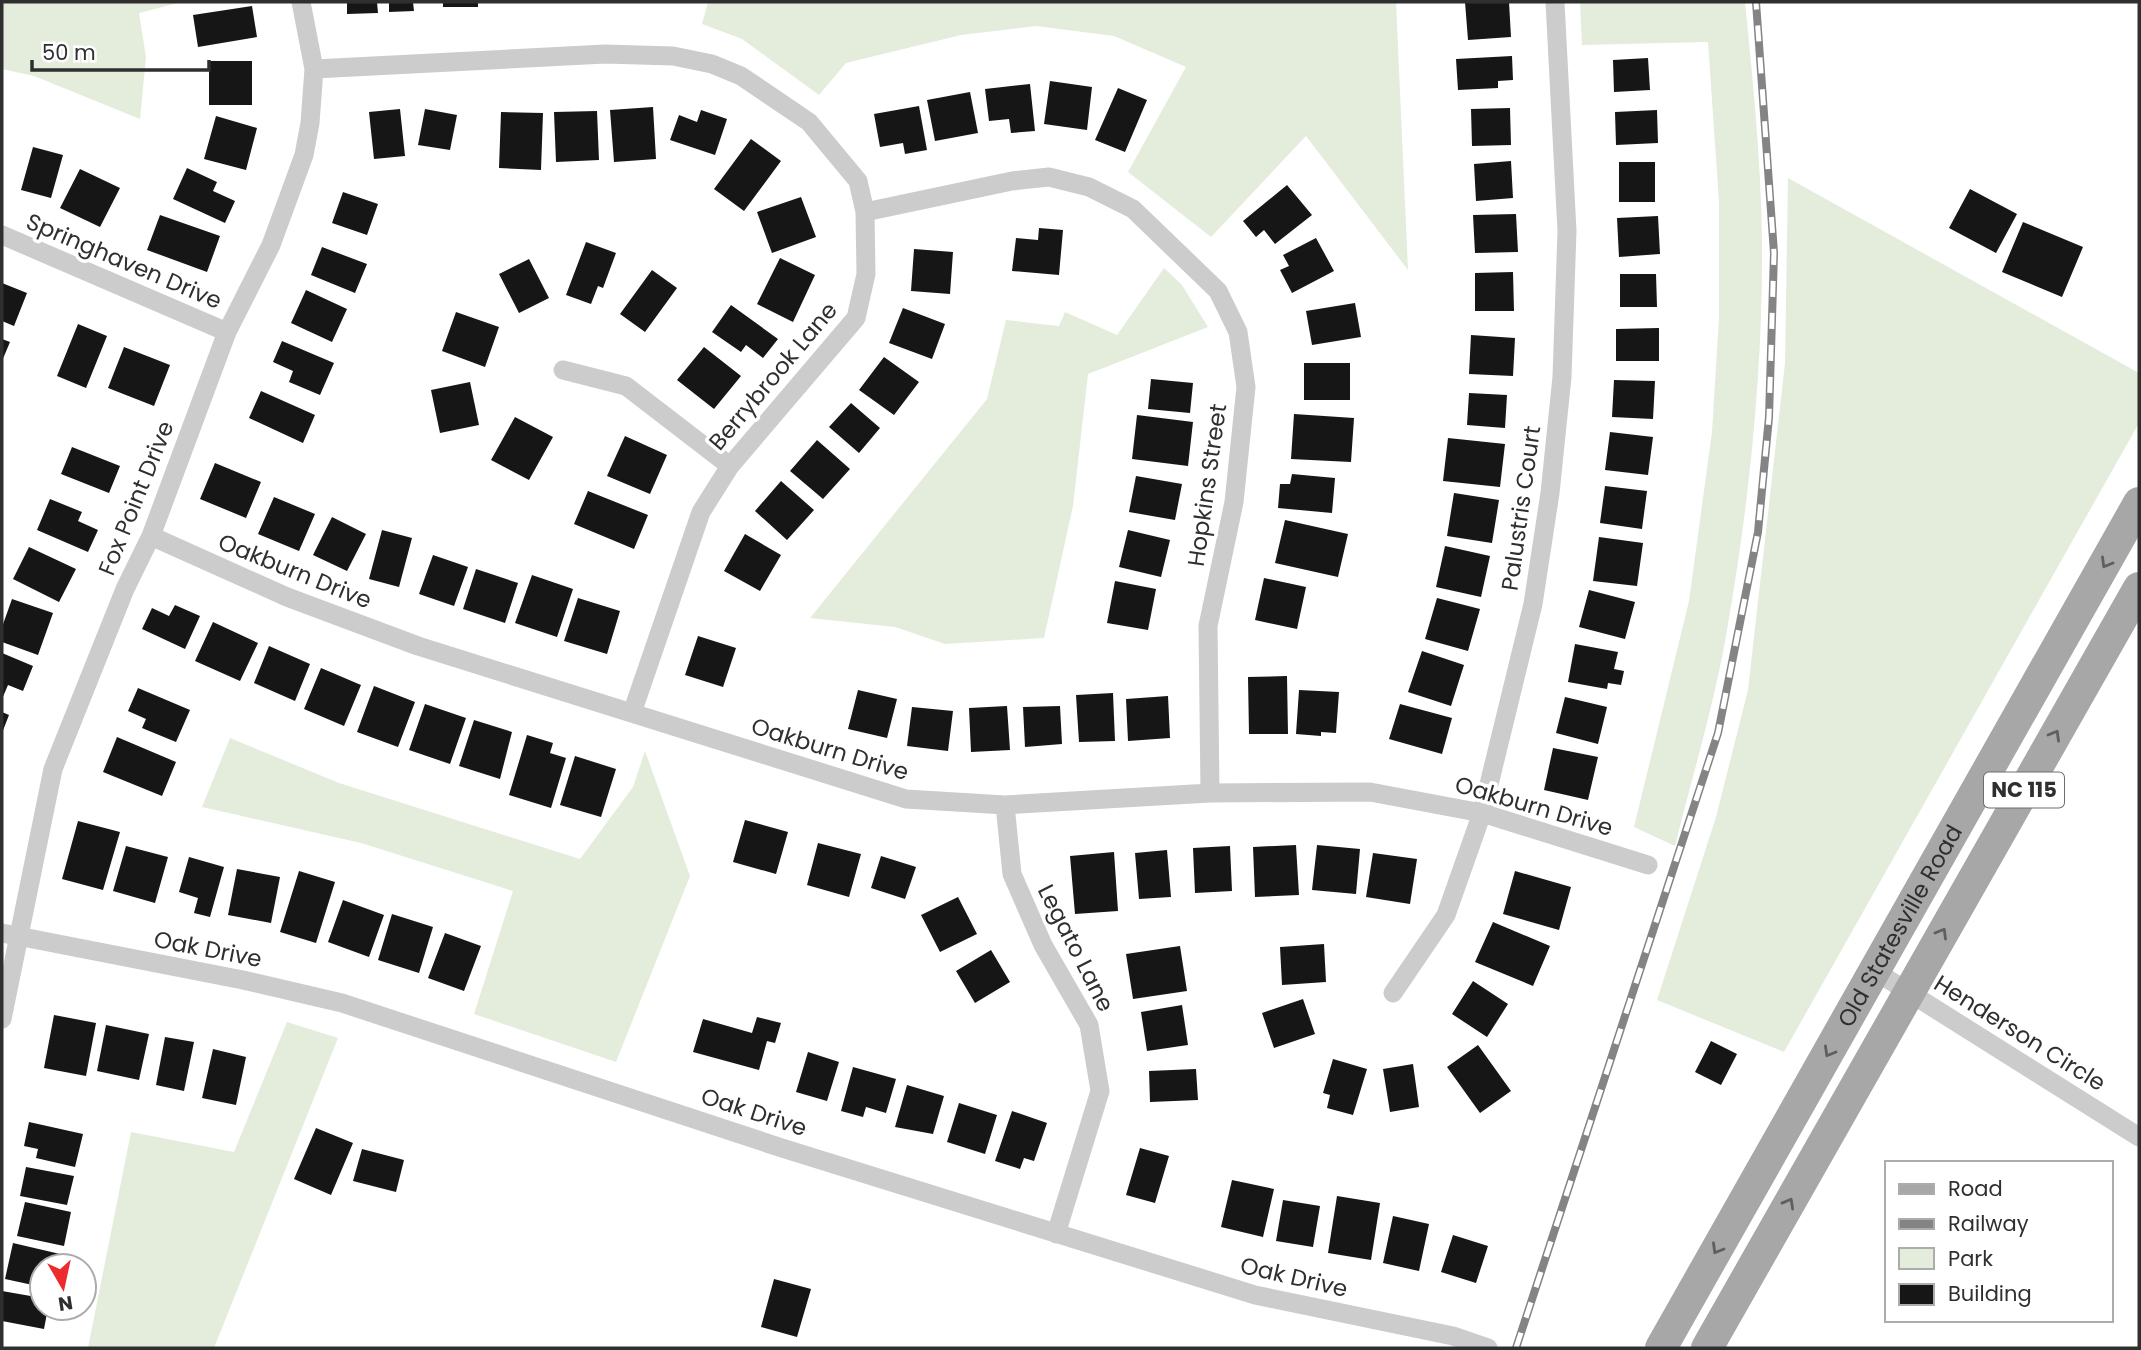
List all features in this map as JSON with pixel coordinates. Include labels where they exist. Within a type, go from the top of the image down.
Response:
[{"type":"main road","name":"Old Statesville Road","points":[[1661,1348],[2139,503]]},
{"type":"main road","name":"Old Statesville Road","points":[[1707,1348],[2139,588]]},
{"type":"street","name":"Fox Point Drive","points":[[2,1019],[10,935],[54,769],[125,589],[151,536],[227,332],[271,245],[294,188],[310,123],[314,69],[301,2]]},
{"type":"street","name":"Palustris Court","points":[[1393,993],[1446,915],[1482,813],[1533,604],[1550,493],[1562,377],[1567,231],[1555,2]]},
{"type":"street","name":"Berrybrook Lane","points":[[314,69],[606,54],[673,56],[712,64],[741,76],[809,122],[858,181],[865,212],[866,274],[856,318],[730,466],[701,512],[632,713]]},
{"type":"street","name":"Hopkins Street","points":[[865,212],[1012,181],[1049,177],[1089,187],[1133,209],[1217,291],[1238,332],[1246,387],[1234,502],[1208,626],[1210,793]]},
{"type":"street","name":"Springhaven Drive","points":[[2,235],[227,332]]},
{"type":"street","points":[[563,370],[626,386],[730,466]]},
{"type":"street","name":"Oakburn Drive","points":[[151,536],[287,597],[418,646],[905,799],[1005,805],[1210,793],[1370,792],[1482,813],[1648,865]]},
{"type":"street","name":"Legato Lane","points":[[1005,805],[1012,874],[1043,945],[1089,1025],[1100,1091],[1056,1234]]},
{"type":"street","name":"Oak Drive","points":[[10,935],[243,980],[342,1003],[1056,1234],[1255,1295],[1453,1336],[1488,1348]]},
{"type":"street","name":"Henderson Circle","points":[[1875,971],[2139,1137]]},
{"type":"green space","points":[[2,2],[182,2],[139,13],[146,57],[140,119],[34,76],[2,69]]},
{"type":"green space","points":[[708,2],[1396,2],[1408,270],[1306,136],[1211,237],[1128,172],[1186,67],[1114,36],[1036,26],[961,35],[846,63],[819,95],[742,39],[702,24]]},
{"type":"green space","points":[[1580,2],[1745,2],[1754,91],[1762,240],[1754,433],[1743,529],[1723,652],[1675,846],[1634,827],[1689,601],[1712,432],[1719,318],[1719,202],[1708,42],[1582,45]]},
{"type":"green space","points":[[1788,178],[2139,373],[2139,423],[1784,1052],[1657,1000],[1716,817],[1748,690],[1785,363]]},
{"type":"green space","points":[[1164,268],[1182,285],[1208,327],[1088,374],[1073,506],[1044,638],[945,644],[895,627],[810,618],[987,399],[1006,320],[1059,326],[1065,312],[1117,335]]},
{"type":"green space","points":[[230,738],[339,783],[580,859],[633,787],[645,751],[690,876],[616,1062],[474,1014],[513,891],[361,843],[202,807]]},
{"type":"green space","points":[[287,1022],[338,1038],[214,1348],[88,1348],[93,1322],[98,1322],[98,1298],[131,1132],[234,1152]]},
{"type":"building","points":[[347,2],[377,2],[378,13],[347,14]]},
{"type":"building","points":[[389,2],[413,2],[414,11],[389,12]]},
{"type":"building","points":[[443,2],[478,2],[478,7],[443,7]]},
{"type":"building","points":[[1465,2],[1509,2],[1511,37],[1468,40]]},
{"type":"building","points":[[252,6],[257,37],[198,47],[193,15]]},
{"type":"building","points":[[1512,56],[1513,80],[1498,81],[1498,88],[1458,90],[1456,59]]},
{"type":"building","points":[[1648,58],[1650,90],[1614,92],[1613,60]]},
{"type":"building","points":[[209,61],[252,61],[252,105],[209,105]]},
{"type":"building","points":[[1050,81],[1092,87],[1087,130],[1044,124]]},
{"type":"building","points":[[1030,84],[1035,131],[1011,133],[1009,119],[989,121],[985,89]]},
{"type":"building","points":[[1118,88],[1147,100],[1125,152],[1095,140]]},
{"type":"building","points":[[970,92],[978,133],[935,141],[927,100]]},
{"type":"building","points":[[919,106],[927,150],[905,154],[903,143],[880,147],[874,114]]},
{"type":"building","points":[[653,107],[656,159],[614,162],[610,110]]},
{"type":"building","points":[[1510,108],[1511,145],[1472,146],[1471,109]]},
{"type":"building","points":[[400,109],[405,156],[374,159],[369,112]]},
{"type":"building","points":[[425,109],[457,115],[450,150],[418,145]]},
{"type":"building","points":[[701,110],[727,119],[715,155],[670,140],[679,115],[697,122]]},
{"type":"building","points":[[1657,110],[1658,143],[1616,145],[1615,112]]},
{"type":"building","points":[[597,111],[599,160],[556,162],[554,112]]},
{"type":"building","points":[[501,112],[543,113],[541,170],[499,168]]},
{"type":"building","points":[[216,116],[257,128],[246,170],[204,159]]},
{"type":"building","points":[[751,139],[781,161],[744,211],[714,189]]},
{"type":"building","points":[[33,147],[63,155],[51,198],[21,190]]},
{"type":"building","points":[[1511,161],[1513,198],[1476,201],[1474,164]]},
{"type":"building","points":[[1619,162],[1655,162],[1655,202],[1619,202]]},
{"type":"building","points":[[187,168],[217,182],[213,191],[235,201],[225,223],[173,199]]},
{"type":"building","points":[[80,169],[120,188],[100,227],[60,208]]},
{"type":"building","points":[[1287,185],[1312,215],[1275,244],[1264,230],[1256,237],[1243,221]]},
{"type":"building","points":[[1970,189],[2017,214],[1996,253],[1949,228]]},
{"type":"building","points":[[343,192],[378,204],[367,235],[332,223]]},
{"type":"building","points":[[801,197],[816,237],[772,253],[757,212]]},
{"type":"building","points":[[1516,214],[1518,252],[1475,253],[1473,215]]},
{"type":"building","points":[[160,215],[220,236],[207,272],[147,250]]},
{"type":"building","points":[[1658,216],[1660,254],[1619,257],[1617,218]]},
{"type":"building","points":[[2023,222],[2083,247],[2062,297],[2002,272]]},
{"type":"building","points":[[1039,228],[1063,230],[1059,275],[1012,271],[1016,238],[1038,240]]},
{"type":"building","points":[[1316,238],[1334,271],[1292,293],[1280,270],[1289,266],[1283,255]]},
{"type":"building","points":[[586,242],[616,253],[603,288],[598,286],[591,304],[566,295]]},
{"type":"building","points":[[322,247],[367,264],[355,293],[311,275]]},
{"type":"building","points":[[914,249],[953,252],[950,294],[911,291]]},
{"type":"building","points":[[780,258],[815,275],[793,322],[757,304]]},
{"type":"building","points":[[529,259],[549,298],[519,313],[499,274]]},
{"type":"building","points":[[652,270],[677,288],[645,332],[620,314]]},
{"type":"building","points":[[1513,272],[1514,311],[1475,311],[1475,273]]},
{"type":"building","points":[[1620,274],[1656,274],[1657,307],[1620,307]]},
{"type":"building","points":[[2,283],[27,293],[14,326],[2,321]]},
{"type":"building","points":[[306,290],[347,309],[332,342],[291,323]]},
{"type":"building","points":[[1355,303],[1361,337],[1312,345],[1306,311]]},
{"type":"building","points":[[731,305],[778,339],[763,358],[746,345],[741,352],[712,332]]},
{"type":"building","points":[[903,308],[945,324],[932,359],[889,343]]},
{"type":"building","points":[[456,312],[499,327],[485,367],[442,351]]},
{"type":"building","points":[[78,324],[107,336],[86,388],[57,376]]},
{"type":"building","points":[[1659,328],[1659,361],[1616,361],[1616,329]]},
{"type":"building","points":[[1471,335],[1515,338],[1513,376],[1469,374]]},
{"type":"building","points":[[2,339],[10,342],[2,361]]},
{"type":"building","points":[[282,341],[334,363],[320,395],[289,382],[293,371],[273,362]]},
{"type":"building","points":[[124,347],[170,365],[154,406],[108,388]]},
{"type":"building","points":[[704,347],[741,376],[714,409],[677,380]]},
{"type":"building","points":[[884,357],[919,382],[894,415],[859,390]]},
{"type":"building","points":[[1304,363],[1350,363],[1350,400],[1304,400]]},
{"type":"building","points":[[1151,379],[1193,383],[1190,413],[1148,409]]},
{"type":"building","points":[[1614,380],[1655,381],[1653,419],[1612,417]]},
{"type":"building","points":[[470,382],[479,425],[440,433],[431,390]]},
{"type":"building","points":[[261,391],[315,415],[303,443],[249,418]]},
{"type":"building","points":[[1469,393],[1507,395],[1505,428],[1467,425]]},
{"type":"building","points":[[851,403],[880,428],[859,453],[829,427]]},
{"type":"building","points":[[1294,414],[1354,418],[1351,462],[1291,459]]},
{"type":"building","points":[[1137,415],[1193,422],[1188,466],[1132,459]]},
{"type":"building","points":[[515,417],[553,437],[529,480],[491,460]]},
{"type":"building","points":[[1610,432],[1653,437],[1648,475],[1605,470]]},
{"type":"building","points":[[625,436],[667,455],[650,494],[607,476]]},
{"type":"building","points":[[1448,438],[1505,444],[1500,487],[1443,481]]},
{"type":"building","points":[[817,440],[850,469],[823,499],[790,471]]},
{"type":"building","points":[[72,447],[120,466],[109,493],[61,474]]},
{"type":"building","points":[[215,463],[261,482],[246,518],[200,499]]},
{"type":"building","points":[[1292,474],[1335,478],[1332,513],[1278,508],[1280,484],[1290,484]]},
{"type":"building","points":[[1136,476],[1182,484],[1175,520],[1129,512]]},
{"type":"building","points":[[781,481],[814,510],[787,540],[755,511]]},
{"type":"building","points":[[1605,486],[1647,491],[1642,529],[1600,523]]},
{"type":"building","points":[[588,491],[648,515],[634,549],[574,524]]},
{"type":"building","points":[[1454,493],[1499,500],[1492,543],[1447,536]]},
{"type":"building","points":[[274,497],[315,514],[299,551],[258,534]]},
{"type":"building","points":[[50,499],[82,512],[78,521],[98,530],[88,552],[37,530]]},
{"type":"building","points":[[332,517],[366,534],[347,571],[313,555]]},
{"type":"building","points":[[1285,520],[1348,534],[1338,577],[1275,563]]},
{"type":"building","points":[[382,530],[412,538],[399,587],[369,579]]},
{"type":"building","points":[[1128,530],[1170,540],[1161,577],[1119,567]]},
{"type":"building","points":[[745,534],[781,555],[760,591],[724,571]]},
{"type":"building","points":[[1599,537],[1643,543],[1637,586],[1593,581]]},
{"type":"building","points":[[1445,546],[1490,556],[1481,597],[1436,587]]},
{"type":"building","points":[[29,547],[76,569],[59,602],[13,579]]},
{"type":"building","points":[[433,555],[468,567],[454,606],[419,594]]},
{"type":"building","points":[[476,569],[518,583],[505,623],[463,609]]},
{"type":"building","points":[[532,575],[573,589],[557,637],[515,623]]},
{"type":"building","points":[[1264,578],[1306,587],[1297,629],[1255,620]]},
{"type":"building","points":[[1115,581],[1156,589],[1148,630],[1107,623]]},
{"type":"building","points":[[1589,590],[1635,602],[1625,639],[1579,627]]},
{"type":"building","points":[[578,598],[620,611],[607,654],[564,641]]},
{"type":"building","points":[[1437,598],[1480,609],[1468,651],[1425,639]]},
{"type":"building","points":[[12,599],[53,613],[38,655],[2,642],[2,627]]},
{"type":"building","points":[[175,605],[200,616],[185,649],[142,629],[152,608],[169,616]]},
{"type":"building","points":[[213,622],[258,643],[240,681],[195,661]]},
{"type":"building","points":[[698,636],[736,648],[723,687],[685,675]]},
{"type":"building","points":[[1575,644],[1618,652],[1614,669],[1624,671],[1621,685],[1608,683],[1607,689],[1568,682]]},
{"type":"building","points":[[269,646],[310,664],[295,701],[254,683]]},
{"type":"building","points":[[1422,651],[1464,665],[1451,706],[1408,692]]},
{"type":"building","points":[[2,653],[33,666],[23,691],[8,685],[2,699]]},
{"type":"building","points":[[321,668],[361,685],[344,726],[304,709]]},
{"type":"building","points":[[1287,676],[1288,734],[1249,734],[1248,677]]},
{"type":"building","points":[[374,686],[415,702],[398,747],[357,732]]},
{"type":"building","points":[[138,688],[190,710],[176,742],[142,728],[146,719],[128,711]]},
{"type":"building","points":[[858,690],[897,699],[887,738],[848,729]]},
{"type":"building","points":[[1299,690],[1339,692],[1336,733],[1321,732],[1321,736],[1296,734]]},
{"type":"building","points":[[1113,693],[1115,741],[1079,742],[1076,695]]},
{"type":"building","points":[[1168,696],[1170,738],[1128,741],[1126,699]]},
{"type":"building","points":[[1565,697],[1607,707],[1598,744],[1556,733]]},
{"type":"building","points":[[425,704],[466,718],[450,764],[409,750]]},
{"type":"building","points":[[1400,704],[1452,718],[1442,754],[1389,739]]},
{"type":"building","points":[[1007,706],[1010,750],[971,752],[969,708]]},
{"type":"building","points":[[1060,706],[1062,744],[1025,747],[1023,707]]},
{"type":"building","points":[[912,707],[953,711],[948,751],[907,746]]},
{"type":"building","points":[[2,712],[9,715],[2,733]]},
{"type":"building","points":[[474,720],[512,732],[500,779],[459,766]]},
{"type":"building","points":[[527,735],[553,743],[550,753],[566,758],[551,808],[509,795]]},
{"type":"building","points":[[117,737],[176,762],[162,796],[103,772]]},
{"type":"building","points":[[1553,748],[1598,757],[1588,800],[1544,790]]},
{"type":"building","points":[[575,756],[616,769],[601,817],[560,805]]},
{"type":"building","points":[[745,820],[788,832],[776,874],[733,862]]},
{"type":"building","points":[[78,821],[120,832],[103,890],[62,879]]},
{"type":"building","points":[[818,843],[861,854],[849,897],[807,885]]},
{"type":"building","points":[[1296,845],[1299,895],[1255,897],[1253,847]]},
{"type":"building","points":[[1317,845],[1360,849],[1356,894],[1312,890]]},
{"type":"building","points":[[126,846],[168,857],[155,903],[113,891]]},
{"type":"building","points":[[1230,846],[1232,891],[1195,893],[1193,848]]},
{"type":"building","points":[[1167,850],[1171,897],[1139,899],[1135,853]]},
{"type":"building","points":[[1114,852],[1118,911],[1075,914],[1070,856]]},
{"type":"building","points":[[1373,853],[1417,859],[1410,904],[1366,897]]},
{"type":"building","points":[[881,856],[916,867],[905,899],[871,888]]},
{"type":"building","points":[[189,857],[224,867],[210,917],[194,913],[198,898],[179,892]]},
{"type":"building","points":[[237,869],[280,877],[271,923],[228,915]]},
{"type":"building","points":[[299,871],[335,882],[316,943],[280,932]]},
{"type":"building","points":[[1515,871],[1571,887],[1559,930],[1503,914]]},
{"type":"building","points":[[958,897],[977,934],[940,952],[921,915]]},
{"type":"building","points":[[343,900],[384,915],[369,957],[328,942]]},
{"type":"building","points":[[392,914],[433,927],[419,973],[378,960]]},
{"type":"building","points":[[1493,922],[1550,946],[1533,986],[1475,962]]},
{"type":"building","points":[[445,933],[481,946],[464,991],[428,978]]},
{"type":"building","points":[[1324,944],[1326,982],[1282,985],[1280,947]]},
{"type":"building","points":[[1180,946],[1187,991],[1133,999],[1126,954]]},
{"type":"building","points":[[991,950],[1010,982],[975,1003],[956,971]]},
{"type":"building","points":[[1473,981],[1508,1004],[1487,1037],[1452,1014]]},
{"type":"building","points":[[1303,999],[1315,1034],[1274,1048],[1262,1013]]},
{"type":"building","points":[[1182,1005],[1188,1045],[1147,1051],[1141,1012]]},
{"type":"building","points":[[54,1015],[96,1023],[86,1076],[44,1068]]},
{"type":"building","points":[[757,1017],[781,1023],[775,1043],[767,1041],[759,1070],[693,1052],[703,1019],[752,1033]]},
{"type":"building","points":[[106,1025],[149,1034],[139,1080],[97,1071]]},
{"type":"building","points":[[165,1037],[194,1042],[184,1091],[156,1085]]},
{"type":"building","points":[[1711,1041],[1737,1054],[1721,1085],[1695,1072]]},
{"type":"building","points":[[1478,1045],[1511,1091],[1480,1113],[1447,1067]]},
{"type":"building","points":[[213,1049],[246,1057],[236,1105],[202,1098]]},
{"type":"building","points":[[808,1052],[839,1062],[827,1101],[796,1092]]},
{"type":"building","points":[[1333,1059],[1367,1069],[1353,1115],[1327,1108],[1330,1095],[1323,1093]]},
{"type":"building","points":[[1413,1064],[1419,1107],[1390,1112],[1383,1069]]},
{"type":"building","points":[[853,1067],[896,1079],[886,1113],[866,1107],[863,1117],[841,1111]]},
{"type":"building","points":[[1196,1069],[1198,1100],[1150,1102],[1149,1071]]},
{"type":"building","points":[[907,1085],[944,1096],[933,1134],[895,1127]]},
{"type":"building","points":[[959,1103],[997,1115],[985,1154],[947,1142]]},
{"type":"building","points":[[1012,1111],[1047,1123],[1034,1161],[1024,1158],[1020,1169],[995,1161]]},
{"type":"building","points":[[29,1122],[83,1134],[75,1167],[36,1158],[38,1149],[24,1146]]},
{"type":"building","points":[[316,1128],[353,1143],[331,1195],[294,1179]]},
{"type":"building","points":[[1140,1148],[1169,1156],[1155,1203],[1126,1195]]},
{"type":"building","points":[[362,1149],[404,1160],[396,1192],[353,1181]]},
{"type":"building","points":[[26,1167],[74,1176],[67,1205],[20,1196]]},
{"type":"building","points":[[1232,1180],[1274,1189],[1263,1237],[1221,1227]]},
{"type":"building","points":[[1337,1196],[1380,1203],[1371,1260],[1328,1253]]},
{"type":"building","points":[[1283,1200],[1320,1206],[1313,1247],[1276,1241]]},
{"type":"building","points":[[25,1202],[71,1212],[64,1246],[17,1236]]},
{"type":"building","points":[[1393,1216],[1429,1224],[1419,1271],[1383,1263]]},
{"type":"building","points":[[1453,1235],[1488,1246],[1476,1283],[1441,1272]]},
{"type":"building","points":[[13,1243],[51,1252],[28,1252],[28,1284],[5,1279]]},
{"type":"building","points":[[774,1279],[811,1289],[797,1337],[761,1327]]},
{"type":"building","points":[[2,1291],[28,1296],[28,1322],[45,1322],[44,1329],[2,1321]]},
{"type":"railway","points":[[1516,1348],[1718,733],[1758,532],[1769,417],[1774,253],[1756,2]]}]
